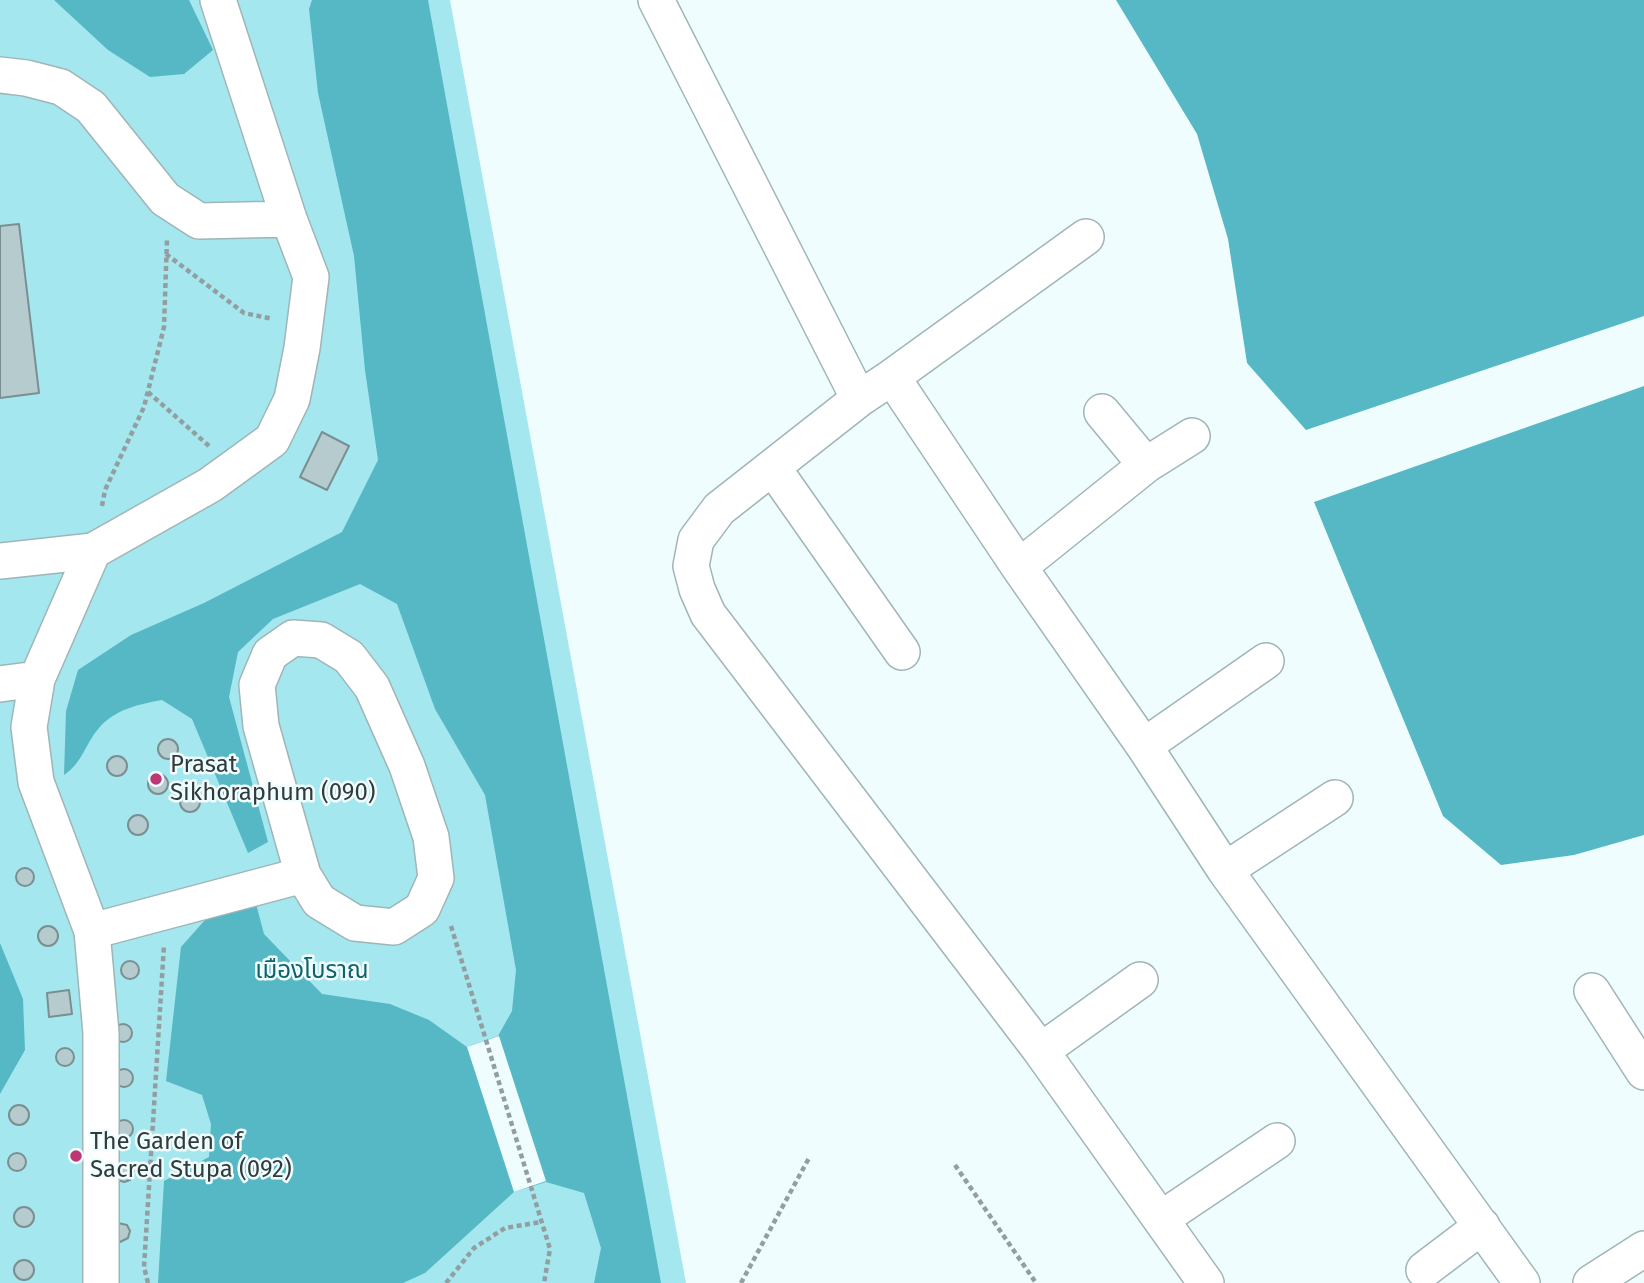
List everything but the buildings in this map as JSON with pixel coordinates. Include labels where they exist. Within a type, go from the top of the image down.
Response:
[{"type":"street","points":[[0,561],[93,551],[210,485],[272,440],[292,399],[311,277],[289,219],[218,0]]},
{"type":"street","points":[[656,0],[859,399]]},
{"type":"street","points":[[0,75],[61,87],[92,107],[165,199],[199,221],[289,219]]},
{"type":"street","points":[[1086,237],[859,399],[719,509],[695,540],[691,566],[708,614],[1041,1051],[1206,1283]]},
{"type":"street","points":[[892,377],[1019,567],[1144,746],[1225,870],[1522,1283]]},
{"type":"street","points":[[1102,412],[1146,465]]},
{"type":"street","points":[[1019,567],[1146,465],[1192,436]]},
{"type":"street","points":[[773,468],[902,652]]},
{"type":"street","points":[[93,551],[37,679],[29,727],[36,782],[92,932],[101,1033],[101,1283]]},
{"type":"street","points":[[293,638],[321,640],[349,657],[372,687],[407,766],[430,837],[436,878],[422,909],[394,927],[355,923],[319,901],[303,875],[261,726],[257,685],[270,654],[293,638]]},
{"type":"street","points":[[1144,746],[1266,661]]},
{"type":"street","points":[[0,684],[37,679]]},
{"type":"street","points":[[1225,870],[1335,798]]},
{"type":"street","points":[[92,932],[303,875]]},
{"type":"street","points":[[1041,1051],[1140,980]]},
{"type":"street","points":[[1592,991],[1630,1025],[1644,1072]]},
{"type":"street","points":[[1161,1219],[1278,1140]]},
{"type":"street","points":[[1424,1270],[1482,1226]]},
{"type":"street","points":[[1591,1283],[1644,1249]]},
{"type":"path","points":[[93,551],[105,490],[144,407],[164,327],[165,199]]},
{"type":"path","points":[[166,253],[244,313],[305,326]]},
{"type":"path","points":[[148,392],[233,468]]},
{"type":"path","points":[[436,878],[550,1249],[544,1283]]},
{"type":"path","points":[[148,1283],[144,1267],[167,911]]},
{"type":"path","points":[[741,1283],[809,1158]]},
{"type":"path","points":[[955,1165],[1036,1283]]},
{"type":"path","points":[[446,1283],[474,1248],[506,1228],[541,1222]]},
{"type":"green space","name":"เมืองโบราณ","points":[[0,0],[450,0],[686,1283],[0,1283]]},
{"type":"shaded area","points":[[54,0],[189,0],[213,50],[184,74],[150,77],[108,50]]},
{"type":"shaded area","points":[[312,0],[428,0],[661,1283],[594,1283],[601,1248],[584,1193],[546,1182],[514,1192],[425,1273],[403,1283],[158,1283],[164,1181],[209,1157],[211,1124],[202,1095],[166,1081],[181,947],[205,920],[235,903],[255,900],[264,934],[322,994],[390,1004],[429,1020],[467,1047],[498,1036],[512,1011],[516,970],[485,795],[435,709],[397,604],[360,584],[273,619],[238,652],[229,697],[268,842],[248,853],[192,719],[162,700],[128,708],[112,716],[94,734],[80,759],[64,775],[66,711],[78,670],[131,635],[204,603],[342,532],[378,460],[365,370],[354,256],[318,93],[309,9]]},
{"type":"shaded area","points":[[1116,0],[1644,0],[1644,316],[1306,430],[1247,363],[1228,239],[1197,134]]},
{"type":"shaded area","points":[[1644,386],[1644,835],[1574,855],[1501,865],[1443,816],[1314,502]]},
{"type":"shaded area","points":[[0,943],[23,999],[25,1050],[0,1094]]},
{"type":"pier","points":[[499,1036],[546,1181],[514,1192],[467,1047]]},
{"type":"place","name":"Prasat Sikhoraphum (090)","points":[[156,779]]},
{"type":"place","name":"The Garden of Sacred Stupa (092)","points":[[76,1156]]}]
